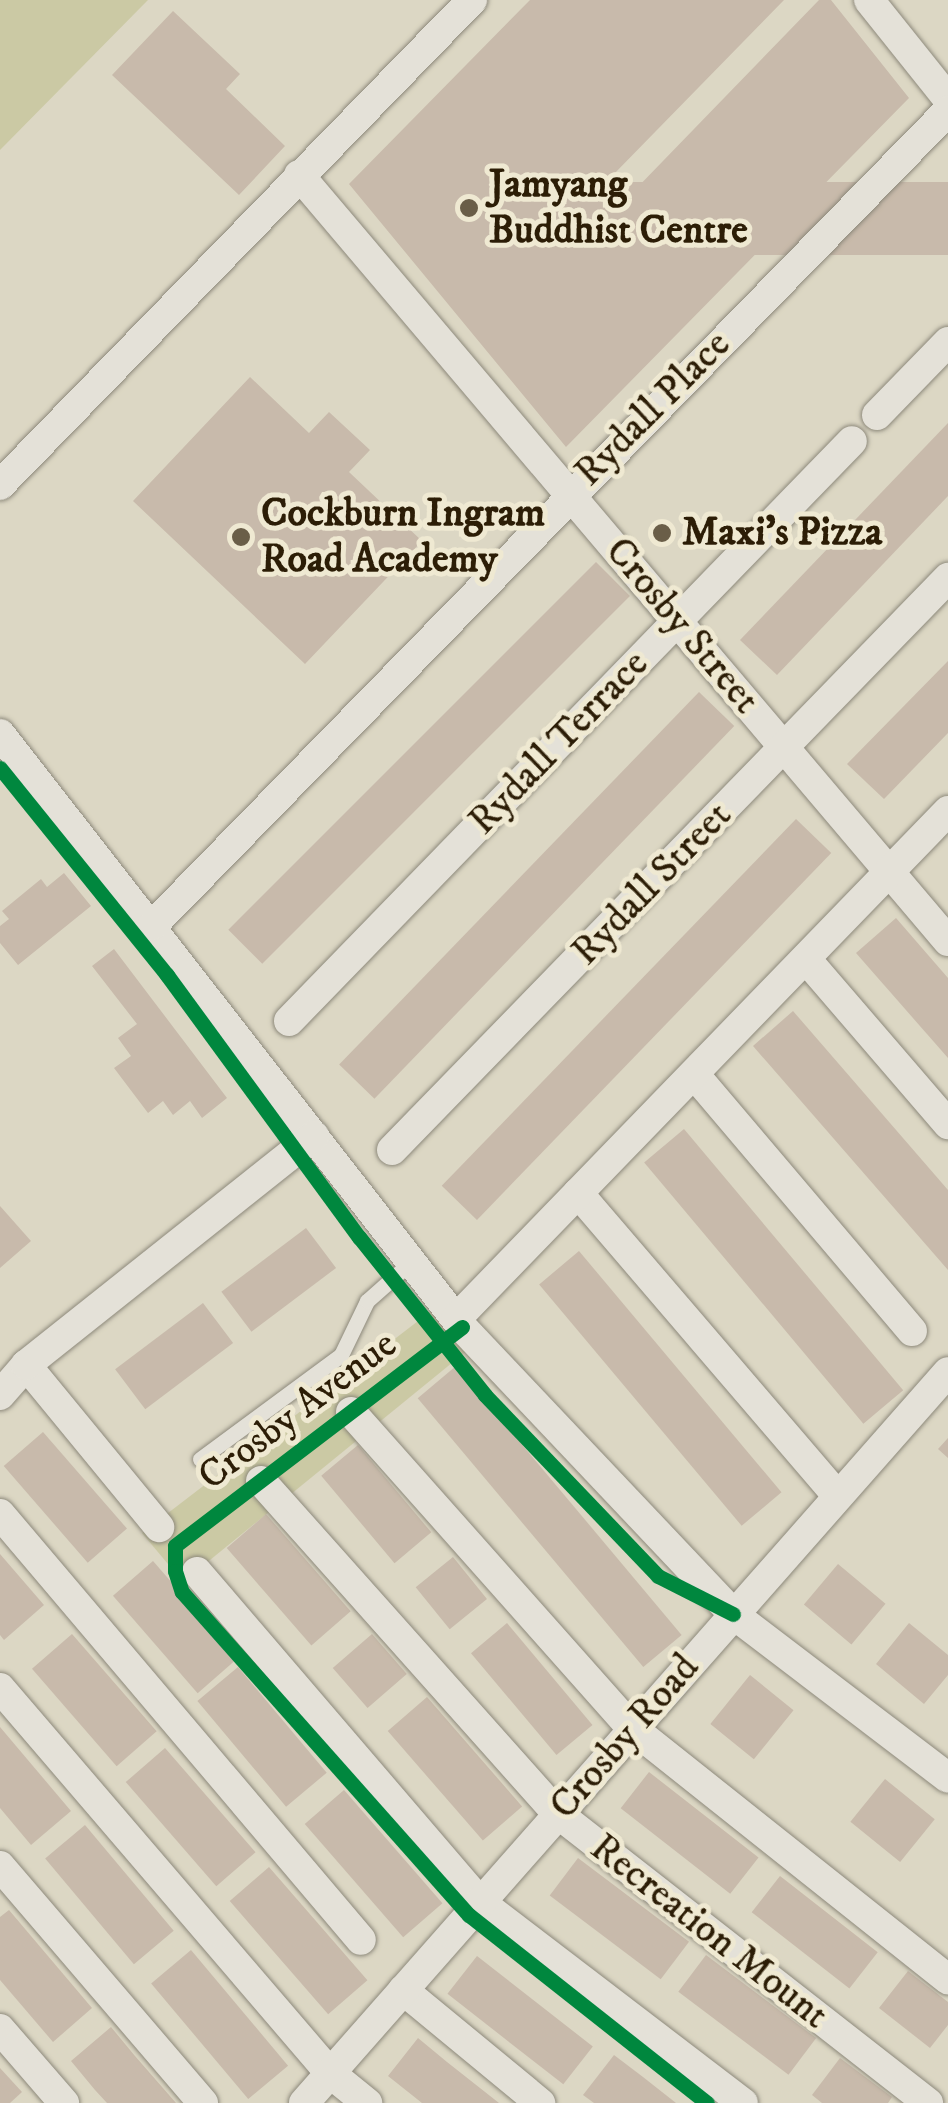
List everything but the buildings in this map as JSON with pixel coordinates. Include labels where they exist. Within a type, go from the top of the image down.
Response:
[{"type":"street","points":[[0,485],[472,0]]},
{"type":"street","points":[[869,0],[948,99]]},
{"type":"street","name":"Rydall Place","points":[[153,925],[569,494],[948,110]]},
{"type":"street","name":"Crosby Street","points":[[298,175],[948,940]]},
{"type":"street","points":[[877,415],[948,342]]},
{"type":"street","name":"Rydall Terrace","points":[[290,1020],[852,441]]},
{"type":"street","name":"Rydall Street","points":[[392,1150],[948,578]]},
{"type":"street","points":[[0,734],[10,767],[153,925],[456,1320],[733,1614],[948,1778]]},
{"type":"street","points":[[456,1320],[948,811]]},
{"type":"street","points":[[806,959],[948,1124]]},
{"type":"street","points":[[694,1074],[912,1331]]},
{"type":"street","points":[[0,1394],[26,1366],[314,1136]]},
{"type":"street","points":[[578,1193],[838,1496]]},
{"type":"street","points":[[26,1366],[159,1527]]},
{"type":"street","name":"Crosby Road","points":[[304,2103],[948,1372]]},
{"type":"street","points":[[351,1412],[632,1728],[948,1979]]},
{"type":"street","name":"Recreation Mount","points":[[261,1481],[557,1814],[928,2103]]},
{"type":"street","points":[[0,1514],[360,1940]]},
{"type":"street","points":[[198,1572],[480,1902],[743,2103]]},
{"type":"street","points":[[0,1688],[330,2073],[367,2103]]},
{"type":"street","points":[[0,1866],[203,2103]]},
{"type":"street","points":[[402,1990],[540,2103]]},
{"type":"street","points":[[0,2029],[64,2103]]},
{"type":"lane","points":[[200,1460],[341,1355],[367,1301],[410,1262]]},
{"type":"shaded area","points":[[0,0],[148,0],[0,150]]},
{"type":"shaded area","points":[[435,1308],[469,1349],[183,1582],[142,1533]]},
{"type":"cycle path","points":[[0,768],[167,975],[359,1237],[485,1395],[658,1576],[733,1614]]},
{"type":"cycle path","name":"Crosby Avenue","points":[[462,1327],[175,1546],[175,1571],[182,1592],[469,1915],[707,2103]]},
{"type":"place","name":"Jamyang Buddhist Centre","points":[[469,208]]},
{"type":"place","name":"Maxi's Pizza","points":[[662,533]]},
{"type":"place","name":"Cockburn Ingram Road Academy","points":[[241,537]]}]
